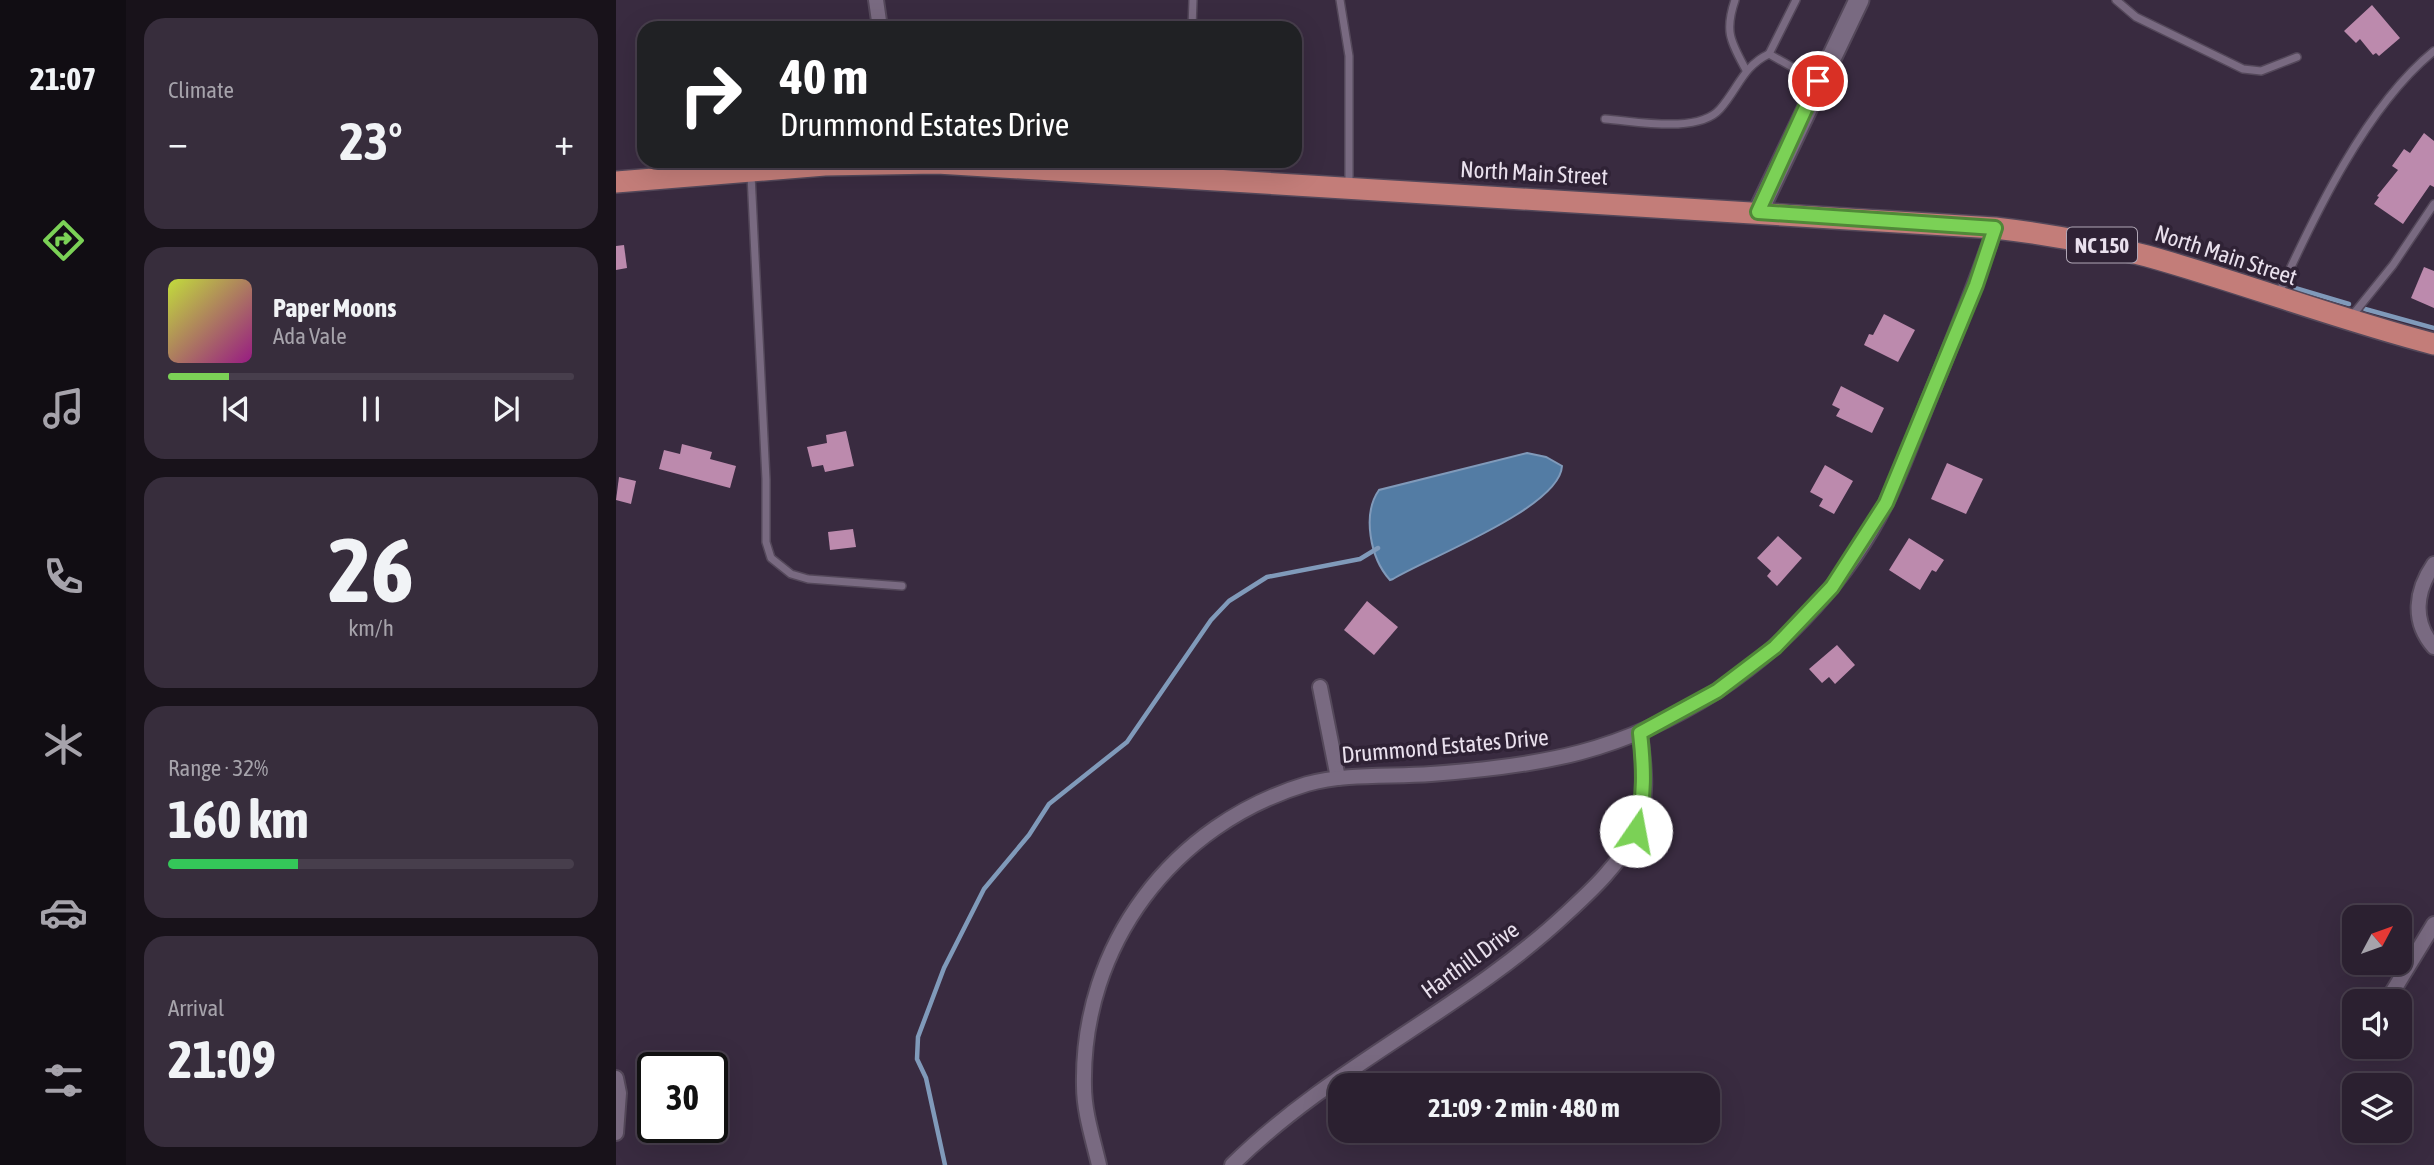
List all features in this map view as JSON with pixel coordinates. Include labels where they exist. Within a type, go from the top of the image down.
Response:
[{"type":"main road","name":"North Main Street","points":[[616,182],[794,168]]},
{"type":"main road","name":"North Main Street","points":[[1152,168],[1188,169],[1349,189],[1995,228],[2092,243],[2148,257],[2434,344]]},
{"type":"street","points":[[876,0],[879,21]]},
{"type":"street","points":[[1758,212],[1818,81],[1859,0]]},
{"type":"street","name":"Drummond Estates Drive","points":[[1099,1165],[1084,1089],[1085,1054],[1099,981],[1130,913],[1153,882],[1187,849],[1222,823],[1280,793],[1338,778],[1430,774],[1542,764],[1594,750],[1640,733],[1717,691],[1775,647],[1832,587],[1886,503],[1976,285],[1995,228]]},
{"type":"street","points":[[2434,564],[2420,589],[2418,611],[2421,627],[2434,647]]},
{"type":"street","points":[[1320,687],[1338,778]]},
{"type":"street","name":"Harthill Drive","points":[[1232,1165],[1332,1084],[1514,960],[1590,891],[1622,855],[1636,831],[1643,803],[1645,773],[1640,733]]},
{"type":"street","points":[[2394,989],[2434,924]]},
{"type":"street","points":[[616,1078],[619,1093],[616,1133]]},
{"type":"lane","points":[[1192,21],[1193,0]]},
{"type":"lane","points":[[1340,0],[1349,56],[1349,189]]},
{"type":"lane","points":[[1735,0],[1729,18],[1729,39],[1746,70]]},
{"type":"lane","points":[[1605,119],[1690,124],[1706,119],[1720,110],[1746,70],[1769,54],[1796,0]]},
{"type":"lane","points":[[2116,0],[2136,17],[2243,69],[2261,71],[2297,57]]},
{"type":"lane","points":[[2276,298],[2318,209],[2361,140],[2389,98],[2434,51]]},
{"type":"lane","points":[[1769,54],[1818,81]]},
{"type":"lane","points":[[750,171],[766,479],[766,542],[771,558],[790,574],[808,579],[902,586]]},
{"type":"lane","points":[[2349,320],[2393,265],[2434,204]]},
{"type":"water","points":[[1527,453],[1546,457],[1562,466],[1556,482],[1540,498],[1490,530],[1390,580],[1377,560],[1371,536],[1371,511],[1379,490]]},
{"type":"building","points":[[2372,5],[2400,38],[2379,56],[2376,53],[2373,55],[2360,39],[2356,43],[2344,31]]},
{"type":"building","points":[[2424,133],[2434,141],[2434,187],[2430,185],[2403,224],[2374,204],[2379,197],[2377,196],[2398,170],[2392,166],[2404,149],[2410,153]]},
{"type":"building","points":[[624,245],[627,268],[616,270],[616,246]]},
{"type":"building","points":[[2424,267],[2434,271],[2434,308],[2411,298]]},
{"type":"building","points":[[1884,314],[1915,330],[1898,362],[1864,345],[1869,334],[1873,335]]},
{"type":"building","points":[[1841,386],[1884,408],[1872,433],[1836,416],[1840,409],[1832,405]]},
{"type":"building","points":[[846,431],[854,466],[825,472],[823,465],[812,467],[807,447],[827,443],[826,435]]},
{"type":"building","points":[[682,444],[712,452],[710,459],[736,466],[730,488],[659,469],[664,450],[680,454]]},
{"type":"building","points":[[1947,463],[1983,479],[1966,514],[1931,499]]},
{"type":"building","points":[[1825,465],[1853,481],[1834,514],[1819,506],[1823,499],[1810,492]]},
{"type":"building","points":[[619,477],[636,481],[631,504],[616,500]]},
{"type":"building","points":[[853,529],[856,547],[830,550],[828,532]]},
{"type":"building","points":[[1778,536],[1802,558],[1777,586],[1767,576],[1771,571],[1757,558]]},
{"type":"building","points":[[1909,538],[1944,560],[1936,572],[1932,570],[1920,590],[1889,570]]},
{"type":"building","points":[[1367,601],[1398,627],[1374,655],[1344,630]]},
{"type":"building","points":[[1837,645],[1855,665],[1835,684],[1829,677],[1822,683],[1809,669]]},
{"type":"waterway","points":[[2295,288],[2349,304]]},
{"type":"waterway","points":[[2365,309],[2434,328]]},
{"type":"waterway","points":[[945,1165],[926,1078],[917,1059],[918,1037],[944,968],[984,889],[1029,835],[1049,804],[1127,742],[1211,620],[1229,601],[1267,577],[1360,559],[1378,548]]},
{"type":"route","points":[[1636,831],[1643,803],[1645,773],[1640,733],[1717,691],[1775,647],[1832,587],[1886,503],[1976,285],[1995,228],[1758,212],[1818,81]]}]
